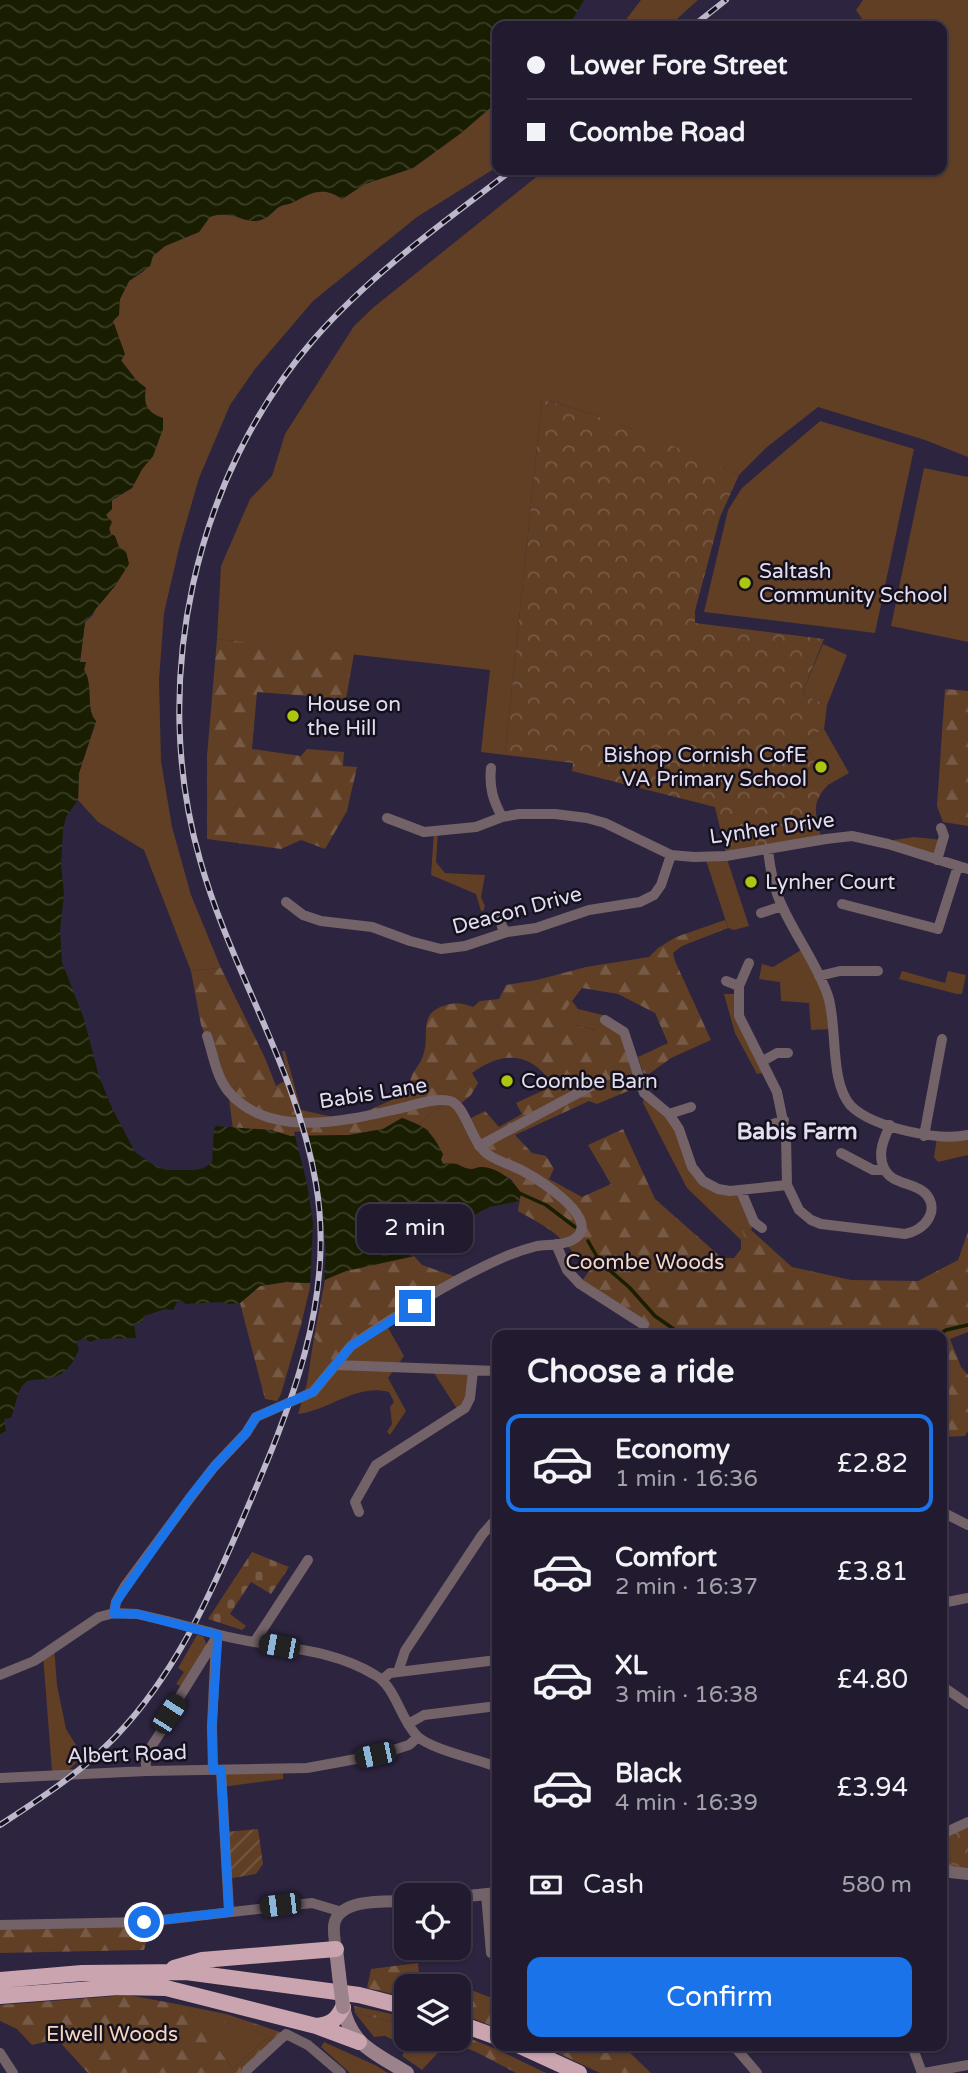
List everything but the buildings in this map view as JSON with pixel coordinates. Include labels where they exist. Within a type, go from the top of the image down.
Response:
[{"type":"highway","points":[[0,1996],[56,1983],[165,1971],[202,1960],[336,1949]]},
{"type":"highway","points":[[165,1971],[304,1986],[394,2004]]},
{"type":"highway","points":[[0,1980],[166,1988],[316,2026],[359,2042]]},
{"type":"highway","points":[[316,2026],[327,2025],[333,2021],[343,2007]]},
{"type":"highway","points":[[471,2028],[492,2035]]},
{"type":"highway","points":[[531,2051],[579,2073]]},
{"type":"main road","points":[[336,1949],[343,2007],[349,2029],[359,2042],[407,2073]]},
{"type":"street","points":[[491,768],[489,782],[492,797],[502,817]]},
{"type":"street","name":"Lynher Drive","points":[[387,818],[424,832],[476,827],[519,814],[555,814],[587,818],[605,824],[671,855],[713,857],[852,836],[888,844],[963,868]]},
{"type":"street","points":[[937,860],[944,836],[941,828]]},
{"type":"street","points":[[768,849],[771,876],[782,906],[806,947],[829,997],[838,1071],[850,1105],[866,1116],[924,1136],[953,1138],[968,1135]]},
{"type":"street","name":"Deacon Drive","points":[[286,902],[301,919],[372,927],[440,949],[465,946],[507,932],[536,928],[589,910],[640,902],[654,895],[662,885],[671,855]]},
{"type":"street","points":[[842,904],[938,929],[963,868]]},
{"type":"street","points":[[761,913],[782,906]]},
{"type":"street","points":[[501,919],[502,927],[507,932]]},
{"type":"street","points":[[749,963],[739,986],[739,1016],[777,1092],[784,1121],[787,1185],[799,1210],[821,1224],[905,1234],[919,1228],[930,1217],[932,1209],[929,1199],[917,1187],[889,1176],[884,1170],[882,1146],[890,1125]]},
{"type":"street","points":[[819,976],[839,971],[878,971]]},
{"type":"street","points":[[726,981],[739,986]]},
{"type":"street","points":[[605,1020],[624,1032],[643,1093],[669,1114],[679,1129],[692,1167],[703,1181],[718,1189],[741,1191],[787,1185]]},
{"type":"street","name":"Babis Lane","points":[[208,1036],[219,1075],[228,1091],[257,1113],[305,1123],[347,1120],[436,1101],[452,1101],[460,1108],[479,1146]]},
{"type":"street","points":[[924,1136],[942,1039]]},
{"type":"street","points":[[763,1061],[777,1053],[788,1053]]},
{"type":"street","points":[[114,1614],[116,1602],[125,1586],[190,1497],[246,1433],[256,1417],[313,1392],[359,1340],[450,1285],[525,1249],[570,1242],[578,1236],[582,1220],[575,1210],[524,1171],[487,1154],[479,1146],[593,1085]]},
{"type":"street","points":[[669,1114],[691,1107]]},
{"type":"street","points":[[770,1125],[784,1121]]},
{"type":"street","points":[[841,1153],[873,1170],[884,1170]]},
{"type":"street","points":[[741,1191],[754,1222],[762,1228]]},
{"type":"street","points":[[556,1244],[567,1270],[580,1284],[644,1325]]},
{"type":"street","points":[[336,1365],[492,1371]]},
{"type":"street","points":[[359,1512],[355,1502],[376,1465],[465,1408],[470,1398],[473,1371]]},
{"type":"street","points":[[947,1514],[968,1525]]},
{"type":"street","points":[[398,1672],[405,1651],[461,1565],[492,1525]]},
{"type":"street","points":[[255,1641],[308,1560]]},
{"type":"street","points":[[947,1602],[968,1598]]},
{"type":"street","points":[[0,1675],[34,1661],[99,1617],[137,1614],[214,1636],[255,1641],[334,1657],[356,1665],[382,1679],[418,1737],[430,1744],[492,1765]]},
{"type":"street","points":[[214,1636],[212,1726],[229,1912]]},
{"type":"street","points":[[146,1771],[144,1759],[147,1753],[167,1726],[169,1714],[214,1636]]},
{"type":"street","points":[[382,1679],[390,1673],[492,1661]]},
{"type":"street","points":[[947,1689],[968,1704]]},
{"type":"street","points":[[408,1724],[424,1715],[492,1707]]},
{"type":"street","name":"Albert Road","points":[[0,1778],[146,1771],[292,1769],[333,1765],[394,1750],[409,1745],[418,1737]]},
{"type":"street","points":[[947,1832],[968,1822]]},
{"type":"street","points":[[947,1872],[968,1874]]},
{"type":"street","points":[[471,1895],[492,1893],[491,1953]]},
{"type":"street","points":[[336,1949],[335,1921],[342,1912],[350,1907],[394,1902]]},
{"type":"street","points":[[0,1925],[144,1922],[312,1903],[342,1912]]},
{"type":"street","points":[[247,2073],[247,2070],[286,2034],[309,2045],[341,2073]]},
{"type":"street","points":[[738,2051],[757,2073]]},
{"type":"street","points":[[914,2051],[923,2073],[968,2065]]},
{"type":"street","points":[[0,2053],[13,2073]]},
{"type":"green space","points":[[641,0],[698,0],[675,21],[625,21]]},
{"type":"green space","points":[[863,0],[968,0],[968,457],[925,440],[818,407],[767,447],[739,475],[617,424],[542,399],[505,755],[481,752],[490,670],[217,639],[221,566],[250,499],[272,476],[285,434],[354,326],[539,175],[947,175],[947,21],[864,21],[856,10]]},
{"type":"green space","points":[[492,106],[492,170],[417,217],[313,301],[255,369],[230,405],[199,478],[164,613],[159,680],[161,761],[172,827],[191,895],[221,968],[191,971],[144,850],[98,822],[78,800],[79,773],[96,721],[91,710],[85,662],[80,662],[85,622],[93,615],[119,547],[111,535],[106,515],[112,500],[132,488],[153,456],[159,417],[146,406],[146,388],[121,360],[124,353],[113,321],[120,299],[129,281],[143,272],[153,256],[165,246],[199,232],[209,217],[226,215],[257,221],[268,217],[280,206],[319,192],[330,193],[342,199],[365,184],[413,168]]},
{"type":"green space","points":[[542,399],[617,423],[739,475],[720,517],[695,611],[695,623],[824,639],[802,694],[827,705],[824,729],[803,741],[828,785],[819,798],[816,809],[821,837],[726,853],[715,807],[572,771],[573,763],[505,755]]},
{"type":"green space","points":[[820,421],[914,449],[875,633],[704,612],[728,510],[742,488]]},
{"type":"green space","points":[[924,468],[968,477],[968,642],[891,626]]},
{"type":"green space","points":[[217,639],[354,654],[346,699],[257,692],[252,749],[301,756],[307,749],[344,752],[343,766],[357,767],[347,811],[325,849],[301,840],[281,849],[207,839],[207,756]]},
{"type":"green space","points":[[823,644],[847,655],[827,705],[802,694]]},
{"type":"green space","points":[[945,689],[968,691],[968,826],[943,822],[937,806]]},
{"type":"green space","points":[[824,729],[849,773],[828,785],[803,741]]},
{"type":"green space","points":[[438,831],[436,862],[445,873],[485,875],[481,897],[485,906],[483,911],[476,894],[431,875],[434,832]]},
{"type":"green space","points":[[914,837],[943,840],[937,857],[887,841]]},
{"type":"green space","points":[[726,856],[749,926],[734,930],[728,928],[705,857]]},
{"type":"green space","name":"Coombe Woods","points":[[725,920],[728,928],[682,946],[673,953],[711,1040],[671,1058],[649,1074],[643,1073],[638,1057],[668,1043],[655,1013],[618,994],[582,988],[566,1009],[565,1019],[575,1025],[595,1030],[605,1020],[624,1032],[638,1080],[633,1089],[597,1104],[589,1101],[515,1135],[532,1153],[546,1156],[554,1169],[549,1179],[582,1197],[611,1184],[588,1145],[623,1129],[655,1199],[722,1258],[734,1258],[741,1249],[741,1240],[745,1237],[742,1231],[744,1228],[751,1230],[792,1267],[851,1280],[918,1281],[958,1260],[968,1232],[968,1332],[950,1339],[961,1367],[968,1375],[968,1431],[965,1436],[947,1437],[947,1330],[641,1330],[644,1326],[580,1284],[589,1271],[561,1239],[518,1211],[521,1193],[511,1179],[499,1173],[502,1161],[487,1154],[465,1121],[485,1111],[499,1127],[522,1114],[516,1103],[544,1090],[547,1077],[530,1062],[501,1059],[482,1067],[472,1073],[478,1083],[471,1095],[458,1106],[452,1101],[435,1110],[419,1125],[402,1118],[383,1129],[349,1135],[290,1136],[271,1130],[233,1129],[228,1091],[201,1025],[191,971],[221,968],[276,1086],[288,1079],[282,1051],[285,1051],[301,1110],[347,1120],[394,1099],[409,1087],[411,1077],[423,1056],[428,1019],[437,1009],[456,1003],[473,1007],[480,1001],[499,999],[506,985],[586,967],[649,957],[676,937]]},
{"type":"green space","points":[[806,947],[819,976],[834,1029],[811,1030],[809,1003],[781,1001],[780,982],[759,979],[762,964],[773,967]]},
{"type":"green space","points":[[902,971],[945,983],[948,971],[966,975],[962,994],[899,979]]},
{"type":"green space","points":[[724,994],[738,994],[739,1016],[768,1072],[757,1074],[735,1033]]},
{"type":"green space","points":[[572,1001],[578,1009],[603,1015],[605,1020],[596,1030],[564,1019],[566,1009]]},
{"type":"green space","points":[[644,1093],[669,1114],[703,1181],[741,1191],[754,1222],[751,1230],[744,1228],[745,1237],[741,1240],[687,1188],[643,1103]]},
{"type":"green space","points":[[452,1101],[502,1161],[499,1173],[443,1164],[428,1130],[419,1125],[435,1110]]},
{"type":"green space","points":[[968,1135],[968,1155],[938,1162],[934,1157],[937,1137]]},
{"type":"green space","points":[[414,1256],[422,1265],[462,1279],[371,1332],[336,1365],[314,1337],[325,1280],[346,1271]]},
{"type":"green space","points":[[286,1282],[311,1283],[277,1401],[265,1399],[240,1303],[260,1286]]},
{"type":"green space","points":[[386,1324],[404,1356],[388,1378],[406,1411],[390,1435],[387,1432],[392,1424],[390,1407],[394,1402],[389,1392],[366,1391],[298,1414],[307,1383],[314,1337],[336,1364]]},
{"type":"green space","points":[[432,1370],[473,1371],[470,1398],[459,1412]]},
{"type":"green space","points":[[252,1552],[289,1567],[271,1594],[251,1582],[230,1614],[246,1626],[242,1630],[208,1619]]},
{"type":"green space","points":[[197,1635],[203,1636],[208,1648],[183,1687],[176,1684],[184,1672],[178,1668]]},
{"type":"green space","points":[[54,1647],[57,1685],[66,1729],[81,1753],[78,1761],[68,1771],[52,1771],[43,1655]]},
{"type":"green space","points":[[283,1769],[283,1779],[221,1787],[221,1770]]},
{"type":"green space","points":[[968,1823],[968,1875],[947,1872],[947,1832]]},
{"type":"green space","points":[[258,1829],[263,1864],[256,1874],[227,1879],[224,1832]]},
{"type":"green space","points":[[144,1923],[147,1940],[144,1950],[0,1953],[0,1925]]},
{"type":"green space","points":[[418,1963],[419,1974],[394,1974],[394,1994],[367,1988],[371,1969]]},
{"type":"green space","points":[[471,1990],[492,1998],[492,2026],[471,2018]]},
{"type":"green space","name":"Elwell Woods","points":[[128,1995],[187,2006],[212,2048],[219,2050],[233,2069],[266,2039],[276,2043],[247,2073],[88,2073],[57,2039],[32,2045],[17,2029],[0,2021],[0,2005]]},
{"type":"green space","points":[[187,2006],[226,2014],[225,2022],[278,2041],[276,2043],[266,2039],[233,2069],[219,2050],[212,2049]]},
{"type":"green space","points":[[354,2006],[394,2014],[394,2022],[355,2013]]},
{"type":"green space","points":[[355,2013],[394,2022],[394,2040],[385,2036],[374,2037]]},
{"type":"green space","points":[[226,2014],[286,2034],[278,2041],[259,2032],[224,2022]]},
{"type":"green space","points":[[471,2039],[492,2048],[492,2051],[500,2051],[546,2073],[516,2073],[471,2050]]},
{"type":"green space","points":[[324,2042],[388,2073],[350,2073],[321,2047]]},
{"type":"green space","points":[[405,2051],[440,2051],[422,2070],[402,2056]]},
{"type":"green space","points":[[554,2051],[628,2051],[651,2073],[600,2073]]},
{"type":"water","points":[[0,0],[584,0],[572,21],[492,21],[492,106],[413,168],[365,184],[342,199],[330,193],[314,193],[281,206],[257,221],[226,215],[210,217],[199,232],[165,246],[153,256],[150,266],[129,281],[120,299],[119,315],[113,321],[125,354],[121,361],[146,388],[147,407],[163,418],[163,429],[153,456],[132,488],[112,500],[112,509],[106,515],[112,522],[109,529],[111,534],[115,536],[119,547],[126,551],[129,564],[115,586],[85,622],[80,662],[86,662],[84,670],[89,683],[91,710],[96,721],[79,773],[78,800],[66,817],[61,864],[64,894],[60,930],[62,962],[84,1019],[99,1076],[135,1152],[166,1170],[195,1170],[212,1162],[216,1126],[271,1130],[290,1136],[349,1135],[383,1129],[402,1118],[417,1124],[431,1135],[443,1154],[443,1164],[456,1164],[471,1169],[487,1168],[499,1172],[521,1193],[519,1201],[489,1207],[465,1220],[434,1245],[414,1256],[346,1271],[322,1281],[260,1286],[240,1303],[186,1304],[179,1299],[173,1310],[165,1309],[144,1316],[142,1322],[134,1324],[136,1338],[98,1339],[90,1342],[84,1338],[76,1342],[79,1349],[66,1370],[56,1376],[28,1381],[23,1385],[11,1418],[4,1419],[6,1431],[0,1434]]},
{"type":"pier","points":[[307,1131],[319,1182],[326,1251],[324,1284],[310,1286],[313,1223],[294,1132]]},
{"type":"waterway","points":[[517,1192],[546,1205],[575,1227]]},
{"type":"waterway","points":[[588,1241],[600,1262],[629,1287],[655,1316],[675,1330]]},
{"type":"waterway","points":[[946,1330],[968,1325]]},
{"type":"railway","points":[[699,21],[726,0]]},
{"type":"railway","points":[[0,1825],[67,1779],[113,1739],[146,1701],[179,1651],[220,1571],[277,1436],[292,1396],[314,1313],[320,1270],[320,1228],[316,1184],[307,1142],[279,1060],[213,901],[200,860],[185,792],[179,723],[182,653],[193,584],[212,517],[239,453],[273,393],[315,338],[384,270],[505,175]]},
{"type":"place","name":"Saltash Community School","points":[[745,583]]},
{"type":"place","name":"House on the Hill","points":[[293,716]]},
{"type":"place","name":"Bishop Cornish CofE VA Primary School","points":[[821,767]]},
{"type":"place","name":"Lynher Court","points":[[751,882]]},
{"type":"place","name":"Coombe Barn","points":[[507,1081]]},
{"type":"district","name":"Babis Farm","points":[[797,1131]]},
{"type":"route","points":[[144,1922],[229,1912],[221,1770],[213,1770],[212,1726],[218,1635],[137,1614],[114,1614],[116,1602],[190,1497],[246,1433],[256,1417],[313,1392],[351,1346],[415,1306]]}]
